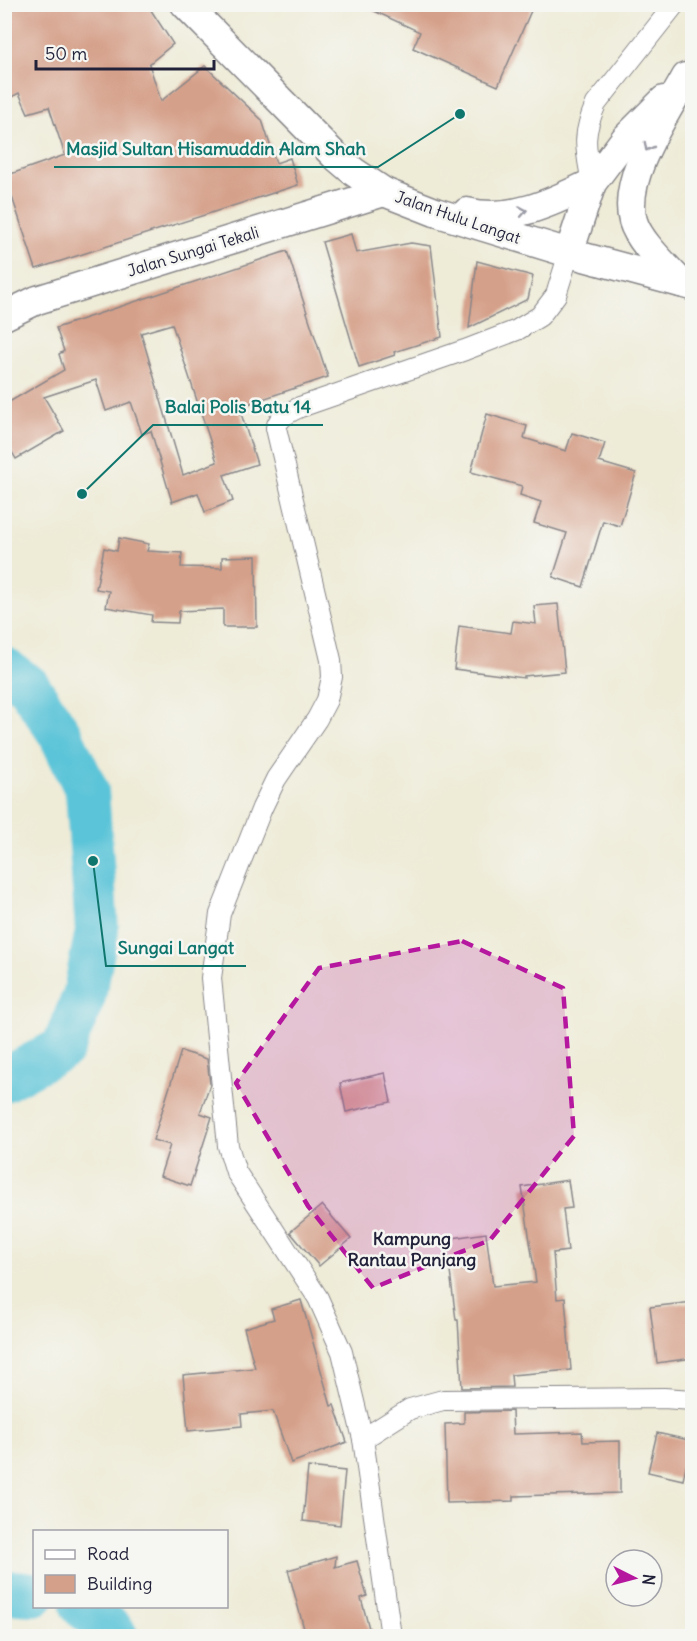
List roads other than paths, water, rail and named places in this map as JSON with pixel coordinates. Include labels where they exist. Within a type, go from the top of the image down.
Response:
[{"type":"street","name":"Jalan Hulu Langat","points":[[185,4],[334,155],[384,192],[435,212],[569,253],[687,285]]},
{"type":"street","points":[[592,183],[584,143],[587,123],[596,104],[621,70],[675,4]]},
{"type":"street","points":[[391,1636],[363,1439],[342,1352],[318,1298],[236,1172],[228,1146],[211,978],[220,914],[262,808],[276,778],[317,719],[327,700],[332,677],[328,649],[276,428],[277,422],[300,407],[465,351],[517,330],[540,316],[556,296],[592,183],[625,139],[689,74]]},
{"type":"street","points":[[687,285],[648,248],[633,222],[632,192],[639,163],[689,74]]},
{"type":"street","points":[[384,192],[478,214],[525,212],[592,183]]},
{"type":"street","name":"Jalan Sungai Tekali","points":[[4,316],[37,300],[384,192]]},
{"type":"street","points":[[363,1439],[410,1408],[443,1400],[664,1398],[693,1400]]},
{"type":"waterway","points":[[4,669],[28,686],[60,734],[87,791],[97,931],[84,996],[63,1048],[4,1080]]},
{"type":"waterway","points":[[4,1592],[33,1594]]},
{"type":"waterway","points":[[85,1608],[111,1629],[116,1636]]},
{"type":"place","name":"Masjid Sultan Hisamuddin Alam Shah","points":[[460,114]]},
{"type":"place","name":"Balai Polis Batu 14","points":[[82,494]]},
{"type":"place","name":"Sungai Langat","points":[[93,861]]},
{"type":"district","name":"Kampung Rantau Panjang","points":[[412,1248]]}]
